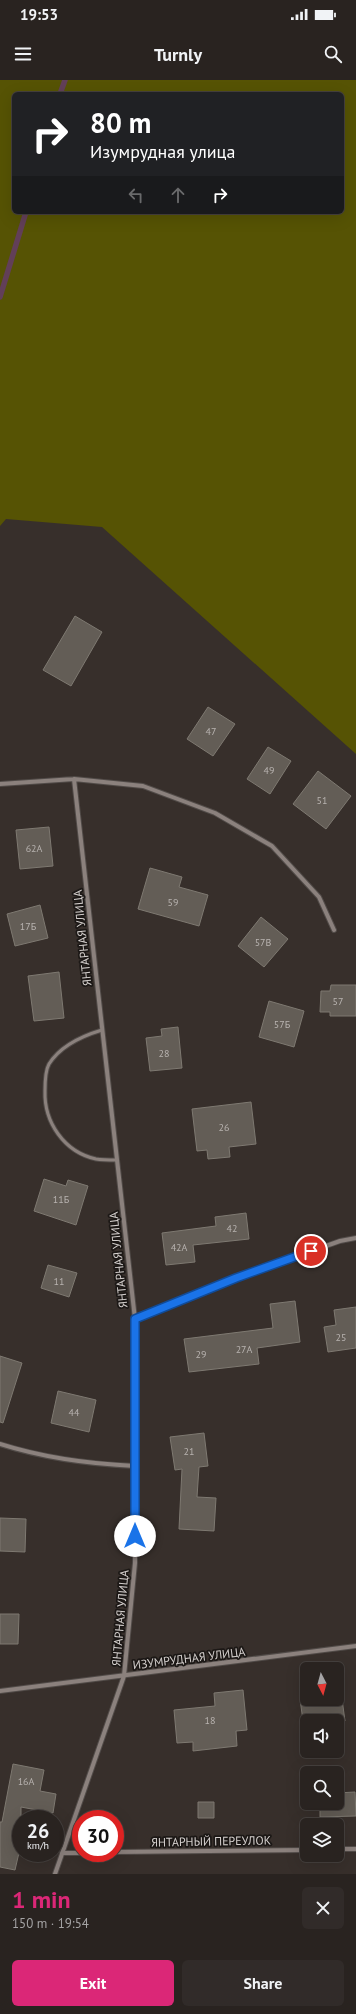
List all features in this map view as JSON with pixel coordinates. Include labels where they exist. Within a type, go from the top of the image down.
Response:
[{"type":"street","points":[[0,784],[74,778],[143,786],[215,813],[272,846],[319,897],[334,930]]},
{"type":"street","name":"ЯНТАРНАЯ УЛИЦА","points":[[64,1847],[124,1676],[135,1563],[135,1319],[74,778]]},
{"type":"street","points":[[135,1319],[236,1278],[340,1241],[356,1238]]},
{"type":"street","points":[[0,1444],[27,1453],[93,1464],[135,1466]]},
{"type":"street","name":"ИЗУМРУДНАЯ УЛИЦА","points":[[0,1691],[356,1646]]},
{"type":"street","points":[[344,1849],[356,1849]]},
{"type":"street","name":"ЯНТАРНЫЙ ПЕРЕУЛОК","points":[[124,1852],[300,1850]]},
{"type":"street","name":"ЯНТАРНАЯ УЛИЦА","points":[[55,1874],[59,1862]]},
{"type":"lane","points":[[102,1030],[75,1040],[49,1065],[45,1080],[45,1100],[49,1119],[57,1135],[73,1150],[95,1159],[117,1160]]},
{"type":"shaded area","points":[[0,80],[356,80],[356,754],[102,527],[6,519],[0,526]]},
{"type":"building","points":[[75,616],[102,632],[71,686],[43,670]]},
{"type":"building","points":[[208,707],[235,724],[213,756],[187,739]]},
{"type":"building","points":[[268,747],[291,761],[270,794],[247,779]]},
{"type":"building","points":[[318,771],[351,796],[326,829],[293,804]]},
{"type":"building","points":[[49,827],[53,866],[20,869],[16,830]]},
{"type":"building","points":[[150,868],[182,877],[179,887],[208,895],[199,926],[138,909]]},
{"type":"building","points":[[40,905],[48,938],[15,946],[7,914]]},
{"type":"building","points":[[261,917],[288,939],[264,967],[238,946]]},
{"type":"building","points":[[59,972],[64,1018],[34,1021],[28,976]]},
{"type":"building","points":[[331,985],[356,985],[356,1016],[330,1016],[330,1012],[320,1012],[321,991],[330,991]]},
{"type":"building","points":[[269,1001],[304,1011],[294,1047],[259,1037]]},
{"type":"building","points":[[178,1027],[182,1068],[150,1071],[146,1038],[162,1036],[161,1029]]},
{"type":"building","points":[[251,1102],[256,1144],[229,1147],[230,1157],[208,1159],[207,1150],[197,1151],[192,1109]]},
{"type":"building","points":[[44,1179],[66,1186],[68,1180],[88,1186],[76,1225],[34,1211]]},
{"type":"building","points":[[246,1213],[249,1239],[193,1245],[195,1262],[166,1265],[162,1233],[216,1226],[215,1217]]},
{"type":"building","points":[[48,1265],[77,1273],[69,1297],[41,1288]]},
{"type":"building","points":[[295,1301],[300,1342],[257,1348],[259,1364],[189,1372],[184,1339],[273,1328],[270,1304]]},
{"type":"building","points":[[356,1307],[356,1348],[328,1352],[324,1327],[336,1325],[334,1310]]},
{"type":"building","points":[[0,1356],[22,1363],[3,1423],[0,1422]]},
{"type":"building","points":[[58,1391],[96,1400],[89,1432],[51,1423]]},
{"type":"building","points":[[204,1433],[208,1466],[199,1467],[197,1497],[216,1498],[214,1531],[179,1529],[182,1469],[175,1470],[170,1437]]},
{"type":"building","points":[[0,1518],[26,1519],[25,1552],[0,1551]]},
{"type":"building","points":[[0,1614],[19,1614],[18,1644],[0,1644]]},
{"type":"building","points":[[243,1690],[247,1730],[236,1731],[237,1746],[193,1751],[193,1742],[177,1743],[174,1710],[215,1706],[214,1693]]},
{"type":"building","points":[[301,1706],[343,1706],[345,1721],[344,1714],[302,1714]]},
{"type":"building","points":[[13,1764],[44,1770],[40,1791],[56,1794],[53,1810],[37,1810],[21,1807],[21,1810],[12,1810],[12,1862],[17,1862],[15,1870],[0,1867],[0,1822],[2,1822]]},
{"type":"building","points":[[355,1792],[356,1816],[320,1817],[320,1810],[344,1810],[344,1793]]},
{"type":"building","points":[[198,1802],[214,1802],[214,1818],[198,1818]]},
{"type":"waterway","points":[[61,92],[65,80]]},
{"type":"waterway","points":[[0,297],[25,214]]},
{"type":"route","points":[[135,1536],[135,1319],[236,1278],[311,1251]]}]
